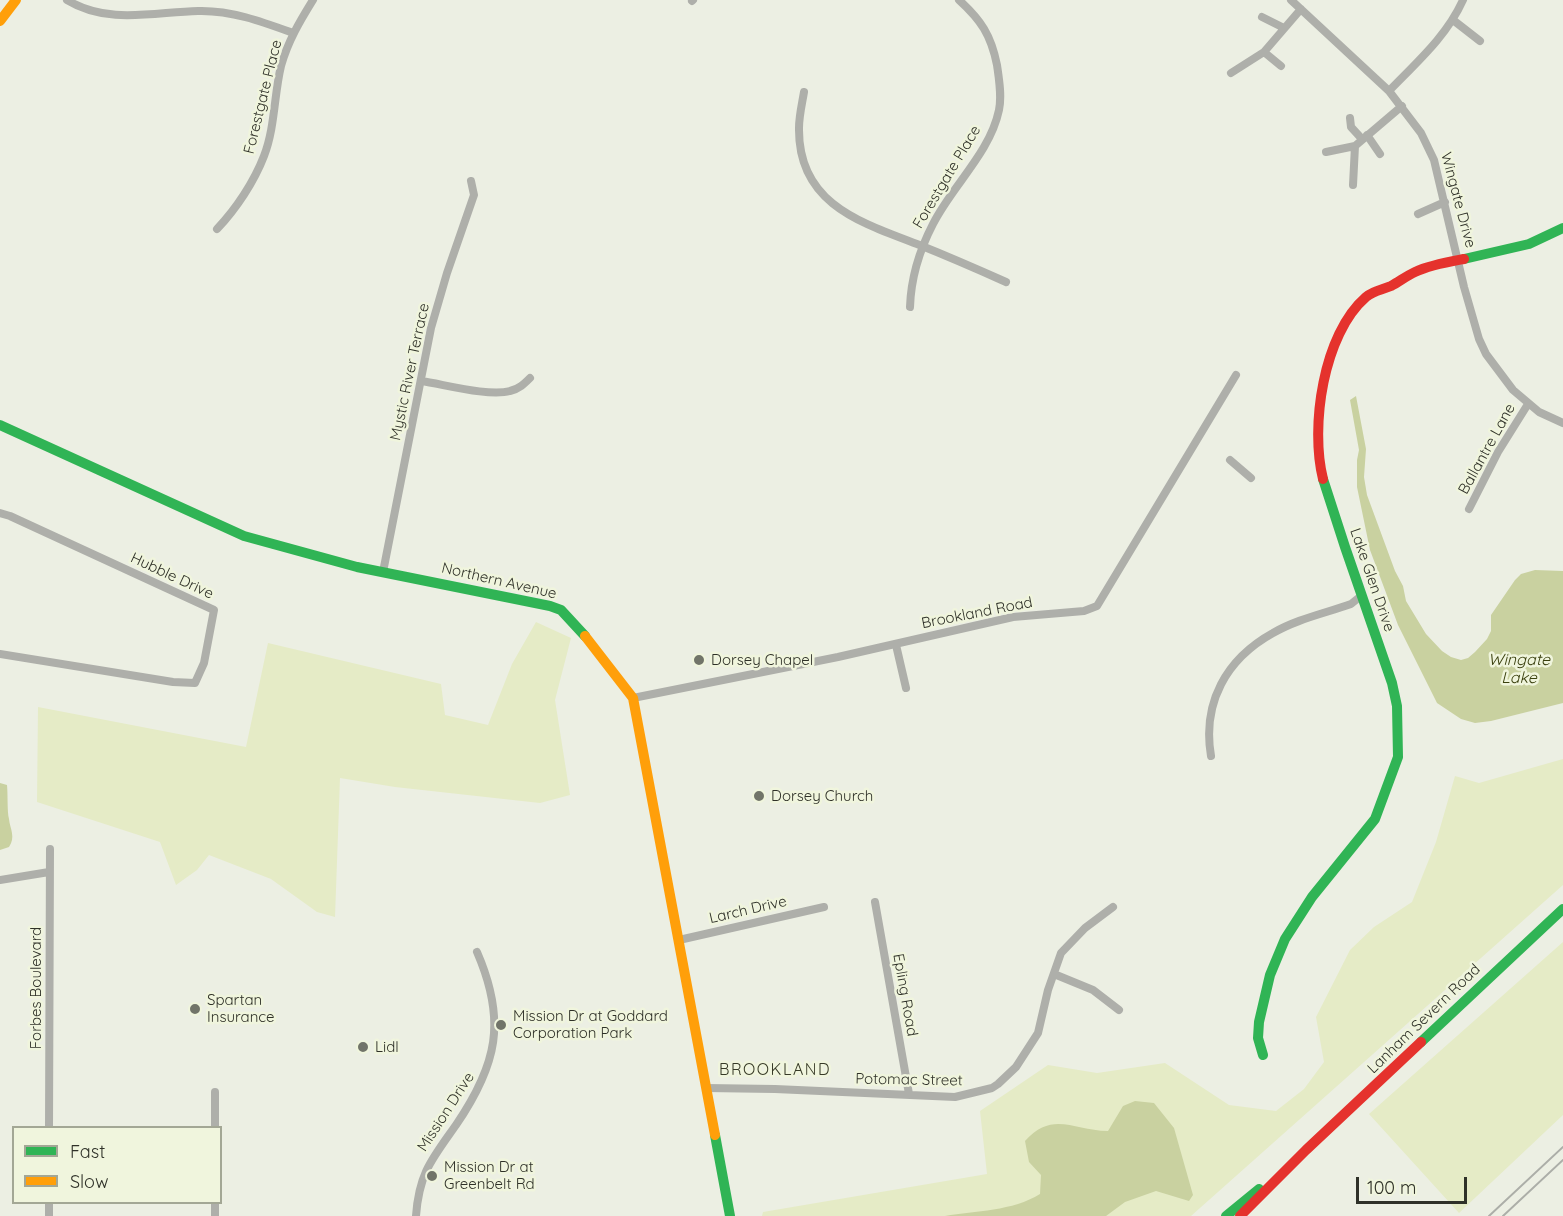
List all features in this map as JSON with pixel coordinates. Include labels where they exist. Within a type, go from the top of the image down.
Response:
[{"type":"street","points":[[0,21],[16,0]]},
{"type":"street","points":[[68,0],[87,10],[113,15],[198,11],[229,14],[292,33]]},
{"type":"street","name":"Forestgate Place","points":[[217,229],[230,216],[264,155],[281,66],[292,33],[313,0]]},
{"type":"street","name":"Forestgate Place","points":[[910,307],[914,272],[922,246],[944,203],[981,150],[999,110],[999,78],[993,49],[983,25],[959,0]]},
{"type":"street","name":"Wingate Drive","points":[[1291,0],[1389,91],[1402,106],[1430,149],[1472,315],[1486,354],[1502,378],[1528,404],[1563,423]]},
{"type":"street","points":[[1389,91],[1435,43],[1453,20],[1463,0]]},
{"type":"street","points":[[1231,73],[1264,52],[1301,9]]},
{"type":"street","points":[[1262,17],[1284,28]]},
{"type":"street","points":[[1453,20],[1480,41]]},
{"type":"street","points":[[1264,52],[1281,66]]},
{"type":"street","points":[[804,92],[799,129],[800,144],[810,176],[839,210],[866,225],[1006,282]]},
{"type":"street","points":[[1326,152],[1355,146],[1402,106]]},
{"type":"street","points":[[1350,118],[1351,127],[1380,154]]},
{"type":"street","points":[[1353,185],[1355,146]]},
{"type":"street","name":"Mystic River Terrace","points":[[383,572],[431,328],[474,195],[471,181]]},
{"type":"street","points":[[1418,214],[1445,202]]},
{"type":"street","name":"Lake Glen Drive","points":[[1263,1055],[1258,1038],[1259,1022],[1270,975],[1285,939],[1312,897],[1375,819],[1398,757],[1397,706],[1384,659],[1324,486],[1320,465],[1319,400],[1339,335],[1360,303],[1374,291],[1389,287],[1419,270],[1516,249],[1534,243],[1563,228]]},
{"type":"street","name":"Brookland Road","points":[[633,698],[896,645],[950,630],[1013,617],[1084,611],[1097,606],[1236,375]]},
{"type":"street","points":[[421,381],[495,393],[509,392],[520,387],[530,378]]},
{"type":"street","name":"Ballantre Lane","points":[[1469,509],[1492,462],[1528,404]]},
{"type":"street","name":"Northern Avenue","points":[[0,425],[244,536],[330,562],[522,600],[561,610],[571,619],[633,698],[730,1216]]},
{"type":"street","points":[[1230,460],[1251,478]]},
{"type":"street","name":"Hubble Drive","points":[[0,513],[214,610],[204,663],[195,683],[173,682],[0,654]]},
{"type":"street","points":[[1211,756],[1208,730],[1212,706],[1224,679],[1247,651],[1273,632],[1351,604],[1361,596]]},
{"type":"street","points":[[896,645],[906,688]]},
{"type":"street","name":"Forbes Boulevard","points":[[49,1126],[50,849]]},
{"type":"street","points":[[0,880],[49,872]]},
{"type":"street","name":"Epling Road","points":[[874,902],[909,1094]]},
{"type":"street","name":"Larch Drive","points":[[679,940],[824,907]]},
{"type":"street","name":"Potomac Street","points":[[706,1088],[956,1097],[974,1094],[999,1084],[1016,1067],[1038,1033],[1048,990],[1061,954],[1086,928],[1113,907]]},
{"type":"street","name":"Lanham Severn Road","points":[[1240,1216],[1306,1150],[1563,909]]},
{"type":"street","name":"Mission Drive","points":[[416,1216],[419,1188],[428,1164],[471,1102],[480,1087],[490,1061],[493,1042],[493,1010],[487,978],[477,952]]},
{"type":"street","points":[[1054,974],[1093,990],[1119,1010]]},
{"type":"street","points":[[214,1092],[214,1126]]},
{"type":"street","name":"Lanham Severn Road","points":[[1226,1216],[1306,1150]]},
{"type":"shaded area","points":[[536,622],[571,638],[555,700],[570,795],[540,803],[395,787],[340,778],[335,917],[317,912],[271,879],[209,855],[197,870],[176,885],[160,842],[37,802],[38,707],[246,747],[268,643],[441,684],[445,715],[488,725],[512,664]]},
{"type":"shaded area","points":[[1563,759],[1563,885],[1191,1216],[762,1216],[763,1212],[987,1174],[980,1111],[1048,1065],[1097,1073],[1165,1063],[1229,1105],[1276,1111],[1304,1089],[1324,1062],[1316,1017],[1350,950],[1374,927],[1412,902],[1436,842],[1455,776],[1479,783]]},
{"type":"shaded area","points":[[1563,942],[1563,1115],[1459,1213],[1369,1114]]},
{"type":"water","name":"Wingate Lake","points":[[1356,396],[1366,449],[1364,477],[1367,495],[1395,571],[1403,586],[1406,601],[1426,634],[1451,657],[1461,660],[1468,658],[1487,639],[1491,631],[1491,615],[1521,574],[1535,570],[1563,571],[1563,703],[1475,723],[1461,719],[1437,703],[1398,625],[1370,550],[1357,487],[1359,450],[1350,400]]},
{"type":"water","points":[[0,783],[7,785],[8,816],[12,836],[9,847],[0,850]]},
{"type":"water","points":[[1135,1101],[1154,1103],[1174,1128],[1193,1195],[1189,1201],[1156,1191],[1125,1202],[1106,1216],[945,1216],[1006,1207],[1040,1194],[1041,1175],[1029,1162],[1025,1141],[1045,1126],[1055,1124],[1108,1131],[1123,1106]]},
{"type":"railway","points":[[1489,1216],[1563,1147]]},
{"type":"railway","points":[[1503,1216],[1563,1160]]},
{"type":"traffic: fast","points":[[1464,259],[1529,244],[1563,228]]},
{"type":"traffic: fast","points":[[0,425],[244,536],[357,567],[550,606],[561,610],[585,636]]},
{"type":"traffic: fast","points":[[1263,1055],[1258,1038],[1259,1022],[1270,975],[1285,939],[1312,897],[1375,819],[1398,757],[1397,706],[1392,683],[1323,479]]},
{"type":"traffic: fast","points":[[1421,1042],[1563,909]]},
{"type":"traffic: fast","points":[[715,1135],[730,1216]]},
{"type":"traffic: fast","points":[[1226,1216],[1259,1189]]},
{"type":"traffic: slow","points":[[0,21],[16,0]]},
{"type":"traffic: slow","points":[[585,636],[633,698],[715,1135]]},
{"type":"traffic: jam","points":[[1323,479],[1318,434],[1324,382],[1330,357],[1351,313],[1375,291],[1391,286],[1415,272],[1464,259]]},
{"type":"traffic: jam","points":[[1240,1216],[1306,1150],[1421,1042]]},
{"type":"place","name":"Dorsey Chapel","points":[[699,660]]},
{"type":"place","name":"Dorsey Church","points":[[759,796]]},
{"type":"place","name":"Spartan Insurance","points":[[195,1009]]},
{"type":"place","name":"Mission Dr at Goddard Corporation Park","points":[[501,1025]]},
{"type":"place","name":"Lidl","points":[[363,1047]]},
{"type":"place","name":"Mission Dr at Greenbelt Rd","points":[[432,1176]]},
{"type":"district","name":"BROOKLAND","points":[[775,1070]]}]
